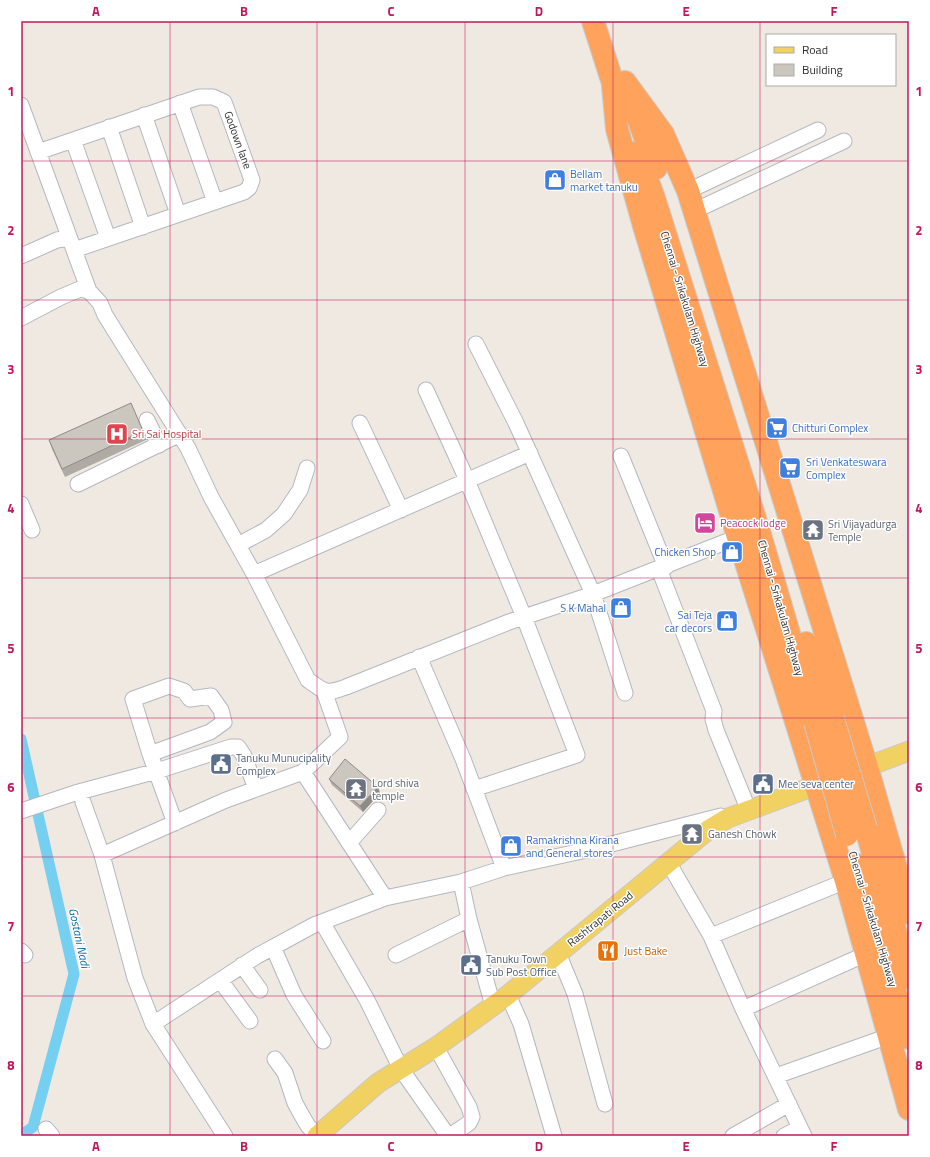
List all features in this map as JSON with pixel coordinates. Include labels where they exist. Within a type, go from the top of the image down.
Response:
[{"type":"highway","name":"Chennai - Srikakulam Highway","points":[[593,21],[619,84],[759,531],[824,721],[856,832],[899,1037]]},
{"type":"highway","points":[[607,21],[619,84],[617,128],[644,226],[738,537],[846,881],[866,954],[899,1037],[909,1109]]},
{"type":"highway","points":[[619,84],[664,134],[691,201],[866,767],[909,913]]},
{"type":"highway","points":[[856,832],[909,978]]},
{"type":"main road","name":"Rashtrapati Road","points":[[318,1136],[378,1084],[436,1047],[508,995],[708,830],[728,818],[909,752]]},
{"type":"street","name":"Godown lane","points":[[21,256],[56,240],[71,244],[108,238],[143,227],[244,192],[249,188],[252,180],[224,102],[213,97],[199,97],[38,152]]},
{"type":"street","points":[[180,103],[214,202]]},
{"type":"street","points":[[21,105],[89,291],[100,303],[105,315],[188,448],[211,497],[254,574],[308,680],[324,692],[340,737],[303,772],[226,800],[102,856]]},
{"type":"street","points":[[144,115],[178,214]]},
{"type":"street","points":[[109,127],[143,227]]},
{"type":"street","points":[[691,201],[818,130]]},
{"type":"street","points":[[73,140],[108,238]]},
{"type":"street","points":[[691,201],[844,141]]},
{"type":"street","points":[[21,318],[61,297],[80,289],[89,291]]},
{"type":"street","points":[[476,344],[516,423],[593,594],[626,693]]},
{"type":"street","points":[[426,390],[468,481],[524,617],[577,755],[474,789]]},
{"type":"street","points":[[159,445],[149,425],[171,420]]},
{"type":"street","points":[[360,423],[401,510]]},
{"type":"street","points":[[78,484],[180,434]]},
{"type":"street","points":[[254,574],[530,453]]},
{"type":"street","points":[[621,456],[714,711],[713,719],[716,730],[749,810]]},
{"type":"street","points":[[238,545],[266,530],[284,514],[300,490],[307,468]]},
{"type":"street","points":[[21,504],[32,530]]},
{"type":"street","points":[[324,692],[333,692],[524,617],[593,594],[663,568],[738,537]]},
{"type":"street","points":[[419,657],[463,759],[504,868]]},
{"type":"street","points":[[150,754],[210,732],[224,722],[221,710],[211,696],[190,699],[184,691],[169,686],[133,699],[150,754],[176,823]]},
{"type":"street","points":[[21,811],[79,797],[231,747],[238,747],[244,756],[256,789]]},
{"type":"street","points":[[303,772],[385,898]]},
{"type":"street","points":[[79,797],[102,856],[135,978],[153,1024],[224,1136]]},
{"type":"street","points":[[349,843],[378,810]]},
{"type":"street","points":[[153,1024],[273,947],[314,925],[385,898],[461,882],[504,868],[596,848],[721,816],[728,818]]},
{"type":"street","points":[[668,862],[711,936],[802,1132],[784,1136]]},
{"type":"street","points":[[711,936],[846,881]]},
{"type":"street","points":[[461,882],[469,919],[492,1006]]},
{"type":"street","points":[[396,955],[469,919]]},
{"type":"street","points":[[322,922],[367,1000],[401,1069],[449,1136],[469,1122],[472,1117],[470,1107],[436,1047]]},
{"type":"street","points":[[273,947],[294,995],[323,1041]]},
{"type":"street","points":[[558,953],[575,994],[605,1104]]},
{"type":"street","points":[[744,1009],[866,954]]},
{"type":"street","points":[[242,966],[260,990]]},
{"type":"street","points":[[220,980],[250,1021]]},
{"type":"street","points":[[508,995],[521,1024],[554,1136]]},
{"type":"street","points":[[776,1076],[899,1037]]},
{"type":"street","points":[[275,1059],[285,1073],[295,1103],[301,1114],[308,1126],[318,1136]]},
{"type":"street","points":[[733,1136],[789,1104]]},
{"type":"building","points":[[131,403],[143,431],[62,469],[49,440]]},
{"type":"building","name":"Lord shiva temple","points":[[345,759],[378,787],[360,806],[329,779]]},
{"type":"waterway","name":"Gostani Nadi","points":[[21,739],[74,974],[33,1127],[21,1135]]},
{"type":"place","name":"Bellam market tanuku","points":[[555,180]]},
{"type":"place","name":"Chitturi Complex","points":[[777,428]]},
{"type":"place","name":"Sri Sai Hospital","points":[[117,434]]},
{"type":"place","name":"Sri Venkateswara Complex","points":[[790,468]]},
{"type":"place","name":"Peacock lodge","points":[[705,523]]},
{"type":"place","name":"Sri Vijayadurga Temple","points":[[813,530]]},
{"type":"place","name":"Chicken Shop","points":[[732,552]]},
{"type":"place","name":"S K Mahal","points":[[621,608]]},
{"type":"place","name":"Sai Teja car decors","points":[[727,621]]},
{"type":"place","name":"Tanuku Munucipality Complex","points":[[221,764]]},
{"type":"place","name":"Mee seva center","points":[[763,784]]},
{"type":"place","name":"Lord shiva temple","points":[[356,789]]},
{"type":"place","name":"Ganesh Chowk","points":[[692,834]]},
{"type":"place","name":"Ramakrishna Kirana and General stores","points":[[511,846]]},
{"type":"place","name":"Just Bake","points":[[608,951]]},
{"type":"place","name":"Tanuku Town Sub Post Office","points":[[471,965]]}]
